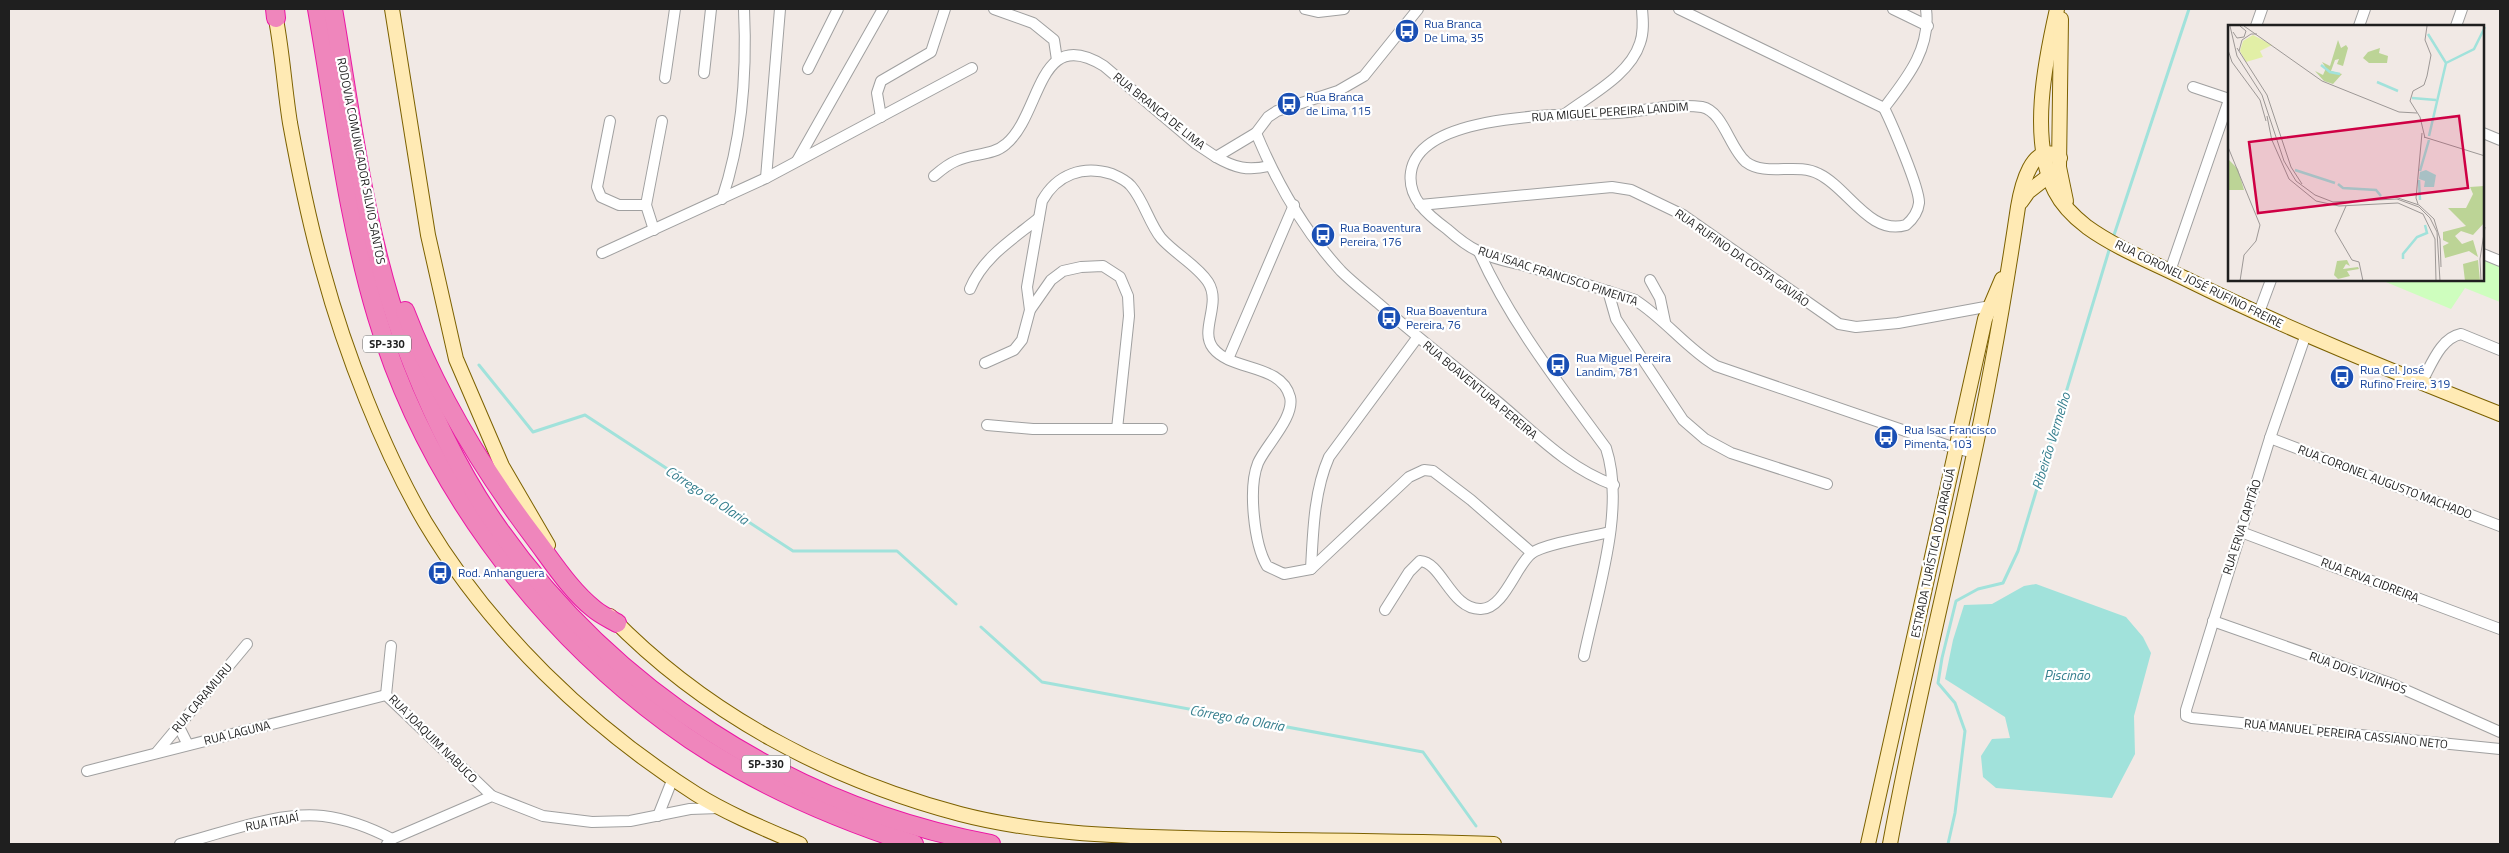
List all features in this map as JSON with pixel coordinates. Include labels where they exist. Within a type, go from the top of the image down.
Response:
[{"type":"highway","name":"RODOVIA COMUNICADOR SILVIO SANTOS","points":[[317,9],[354,222],[378,320],[398,377],[425,435],[450,480],[511,572],[565,634],[624,688],[668,724],[748,774],[796,799],[876,832],[914,844]]},
{"type":"highway","name":"RODOVIA COMUNICADOR SILVIO SANTOS","points":[[333,9],[358,158],[381,269],[404,342],[435,415],[473,489],[493,521],[522,560],[575,621],[658,695],[731,745],[850,804],[904,823],[990,844]]},
{"type":"highway","points":[[381,269],[397,292],[434,377],[482,463],[546,555],[568,582],[594,609],[617,623]]},
{"type":"main road","points":[[392,9],[428,235],[456,359],[502,466],[551,550],[573,577],[617,623],[660,663],[706,699],[744,724],[798,753],[853,779],[961,814],[1049,829],[1138,836],[1494,844]]},
{"type":"main road","points":[[2044,153],[2041,106],[2049,48],[2059,9]]},
{"type":"main road","points":[[2059,9],[2060,163],[2063,189],[2070,211]]},
{"type":"main road","points":[[274,12],[290,123],[323,271],[367,400],[410,494],[426,523],[461,576],[512,638],[565,692],[607,729],[673,778],[722,808],[778,839],[800,844]]},
{"type":"main road","name":"ESTRADA TURÍSTICA DO JARAGUÁ","points":[[1868,844],[1955,448],[2008,265],[2019,204],[2031,165],[2036,123],[2041,106]]},
{"type":"main road","points":[[2031,165],[2044,153],[2052,153],[2060,163]]},
{"type":"main road","name":"RUA CORONEL JOSÉ RUFINO FREIRE","points":[[2044,153],[2048,177],[2062,203],[2102,236],[2258,315],[2500,414]]},
{"type":"main road","points":[[2019,204],[2028,192],[2048,177],[2060,163]]},
{"type":"main road","name":"ESTRADA TURÍSTICA DO JARAGUÁ","points":[[1890,844],[1974,453],[1996,306]]},
{"type":"street","points":[[665,78],[675,9]]},
{"type":"street","points":[[704,73],[711,9]]},
{"type":"street","points":[[722,199],[733,166],[744,92],[746,54],[744,9]]},
{"type":"street","points":[[766,178],[780,9]]},
{"type":"street","points":[[808,69],[838,9]]},
{"type":"street","points":[[796,162],[883,9]]},
{"type":"street","points":[[881,117],[877,93],[881,81],[931,52],[946,9]]},
{"type":"street","points":[[934,176],[956,160],[991,152],[1009,141],[1047,72],[1057,60],[1054,40],[1033,23],[994,9]]},
{"type":"street","points":[[1305,9],[1318,12],[1344,9]]},
{"type":"street","name":"RUA BRANCA DE LIMA","points":[[1057,60],[1073,54],[1090,57],[1126,84],[1195,143],[1216,157],[1256,133],[1268,117],[1277,111],[1338,91],[1364,76],[1418,9]]},
{"type":"street","points":[[1565,114],[1623,71],[1633,58],[1640,44],[1643,29],[1642,9]]},
{"type":"street","points":[[1679,9],[1884,108],[1915,63],[1928,26],[1926,9]]},
{"type":"street","points":[[1893,9],[1928,26]]},
{"type":"street","points":[[2256,25],[2262,9]]},
{"type":"street","points":[[2359,25],[2365,9]]},
{"type":"street","points":[[2456,25],[2462,9]]},
{"type":"street","points":[[602,253],[766,178],[972,68]]},
{"type":"street","points":[[2193,87],[2228,100]]},
{"type":"street","points":[[2170,271],[2228,103]]},
{"type":"street","name":"RUA MIGUEL PEREIRA LANDIM","points":[[1420,204],[1413,195],[1410,177],[1412,165],[1421,150],[1433,141],[1470,126],[1565,114],[1619,113],[1683,106],[1708,108],[1716,116],[1738,153],[1748,164],[1769,169],[1800,168],[1820,174],[1876,222],[1890,228],[1898,228],[1912,220],[1917,211],[1919,197],[1892,124],[1884,108]]},
{"type":"street","points":[[610,121],[597,187],[601,197],[619,205],[646,205]]},
{"type":"street","points":[[654,230],[646,205],[662,122]]},
{"type":"street","name":"RUA BOAVENTURA PEREIRA","points":[[1256,133],[1269,166],[1294,206],[1342,271],[1417,338],[1499,403],[1550,449],[1583,471],[1614,485]]},
{"type":"street","points":[[2484,133],[2500,140]]},
{"type":"street","points":[[1216,157],[1243,169],[1269,166]]},
{"type":"street","points":[[1030,310],[1027,287],[1042,201],[1046,192],[1064,176],[1098,170],[1122,178],[1131,186],[1160,236],[1208,282],[1214,305],[1208,335],[1213,349],[1228,359],[1275,377],[1288,390],[1291,399],[1290,412],[1262,456],[1254,478],[1258,547],[1267,566],[1284,574],[1311,569],[1409,477],[1424,470],[1433,472],[1471,500],[1532,553]]},
{"type":"street","name":"RUA RUFINO DA COSTA GAVIÃO","points":[[1420,204],[1612,187],[1631,190],[1683,215],[1839,324],[1856,327],[1898,323],[1996,306]]},
{"type":"street","name":"RUA ISAAC FRANCISCO PIMENTA","points":[[1420,204],[1448,231],[1479,252],[1635,300],[1654,312],[1704,358],[1716,366],[1974,453]]},
{"type":"street","points":[[1228,359],[1294,206]]},
{"type":"street","points":[[970,289],[976,275],[998,250],[1039,218]]},
{"type":"street","points":[[1479,252],[1490,278],[1516,321],[1606,448],[1614,485],[1610,532],[1584,656]]},
{"type":"street","points":[[2484,254],[2500,261]]},
{"type":"street","points":[[985,363],[1014,350],[1022,340],[1030,310],[1051,280],[1062,271],[1087,266],[1103,266],[1120,277],[1128,296],[1129,316],[1117,429]]},
{"type":"street","points":[[1650,280],[1660,298],[1665,322]]},
{"type":"street","points":[[2258,315],[2271,281]]},
{"type":"street","points":[[1608,291],[1616,319],[1683,420],[1705,439],[1731,453],[1827,484]]},
{"type":"street","name":"RUA ERVA CAPITÃO","points":[[2192,718],[2186,716],[2186,710],[2270,438],[2306,334]]},
{"type":"street","points":[[2421,382],[2444,344],[2454,336],[2461,334],[2500,350]]},
{"type":"street","points":[[1311,569],[1321,474],[1329,457],[1417,338]]},
{"type":"street","points":[[988,425],[1033,429],[1162,429]]},
{"type":"street","name":"RUA CORONEL AUGUSTO MACHADO","points":[[2270,438],[2500,526]]},
{"type":"street","points":[[1385,610],[1409,572],[1420,561],[1431,567],[1463,603],[1470,608],[1486,608],[1494,604],[1532,553],[1610,532]]},
{"type":"street","name":"RUA ERVA CIDREIRA","points":[[2241,532],[2500,629]]},
{"type":"street","name":"RUA DOIS VIZINHOS","points":[[2213,620],[2392,684],[2500,732]]},
{"type":"street","name":"RUA CARAMURU","points":[[157,752],[247,644]]},
{"type":"street","name":"RUA JOAQUIM NABUCO","points":[[391,646],[386,695],[492,796],[522,810],[568,820],[630,820],[690,809],[722,808]]},
{"type":"street","name":"RUA LAGUNA","points":[[87,771],[386,695]]},
{"type":"street","name":"RUA MANUEL PEREIRA CASSIANO NETO","points":[[2192,718],[2500,749]]},
{"type":"street","points":[[179,727],[188,745]]},
{"type":"street","points":[[658,816],[673,778]]},
{"type":"street","points":[[390,841],[492,796]]},
{"type":"street","name":"RUA ITAJAÍ","points":[[180,844],[285,818],[306,816],[344,820],[390,841]]},
{"type":"green space","points":[[2484,260],[2500,267],[2500,302],[2465,288],[2451,309],[2383,281],[2484,281]]},
{"type":"water","name":"Piscinão","points":[[2036,584],[2126,617],[2143,637],[2151,653],[2134,716],[2135,754],[2112,798],[1996,788],[1983,777],[1981,756],[1992,739],[2010,738],[2005,717],[1945,679],[1953,640],[1964,605],[1992,604],[2024,586]]},
{"type":"waterway","name":"Ribeirão Vermelho","points":[[2113,238],[2189,9]]},
{"type":"waterway","name":"Ribeirão Vermelho","points":[[1948,844],[1955,813],[1965,731],[1955,703],[1938,683],[1956,601],[1978,589],[2003,583],[2018,551],[2110,247]]},
{"type":"waterway","name":"Córrego da Olaria","points":[[479,365],[533,432],[585,415],[793,551],[897,551],[956,604]]},
{"type":"waterway","name":"Córrego da Olaria","points":[[981,627],[1042,682],[1423,752],[1476,826]]},
{"type":"place","name":"Rua Branca De Lima, 35","points":[[1407,31]]},
{"type":"place","name":"Rua Branca de Lima, 115","points":[[1289,104]]},
{"type":"place","name":"Rua Boaventura Pereira, 176","points":[[1323,235]]},
{"type":"place","name":"Rua Boaventura Pereira, 76","points":[[1389,318]]},
{"type":"place","name":"Rua Miguel Pereira Landim, 781","points":[[1558,365]]},
{"type":"place","name":"Rua Cel. José Rufino Freire, 319","points":[[2342,377]]},
{"type":"place","name":"Rua Isac Francisco Pimenta, 103","points":[[1886,437]]},
{"type":"place","name":"Rod. Anhanguera","points":[[440,573]]}]
